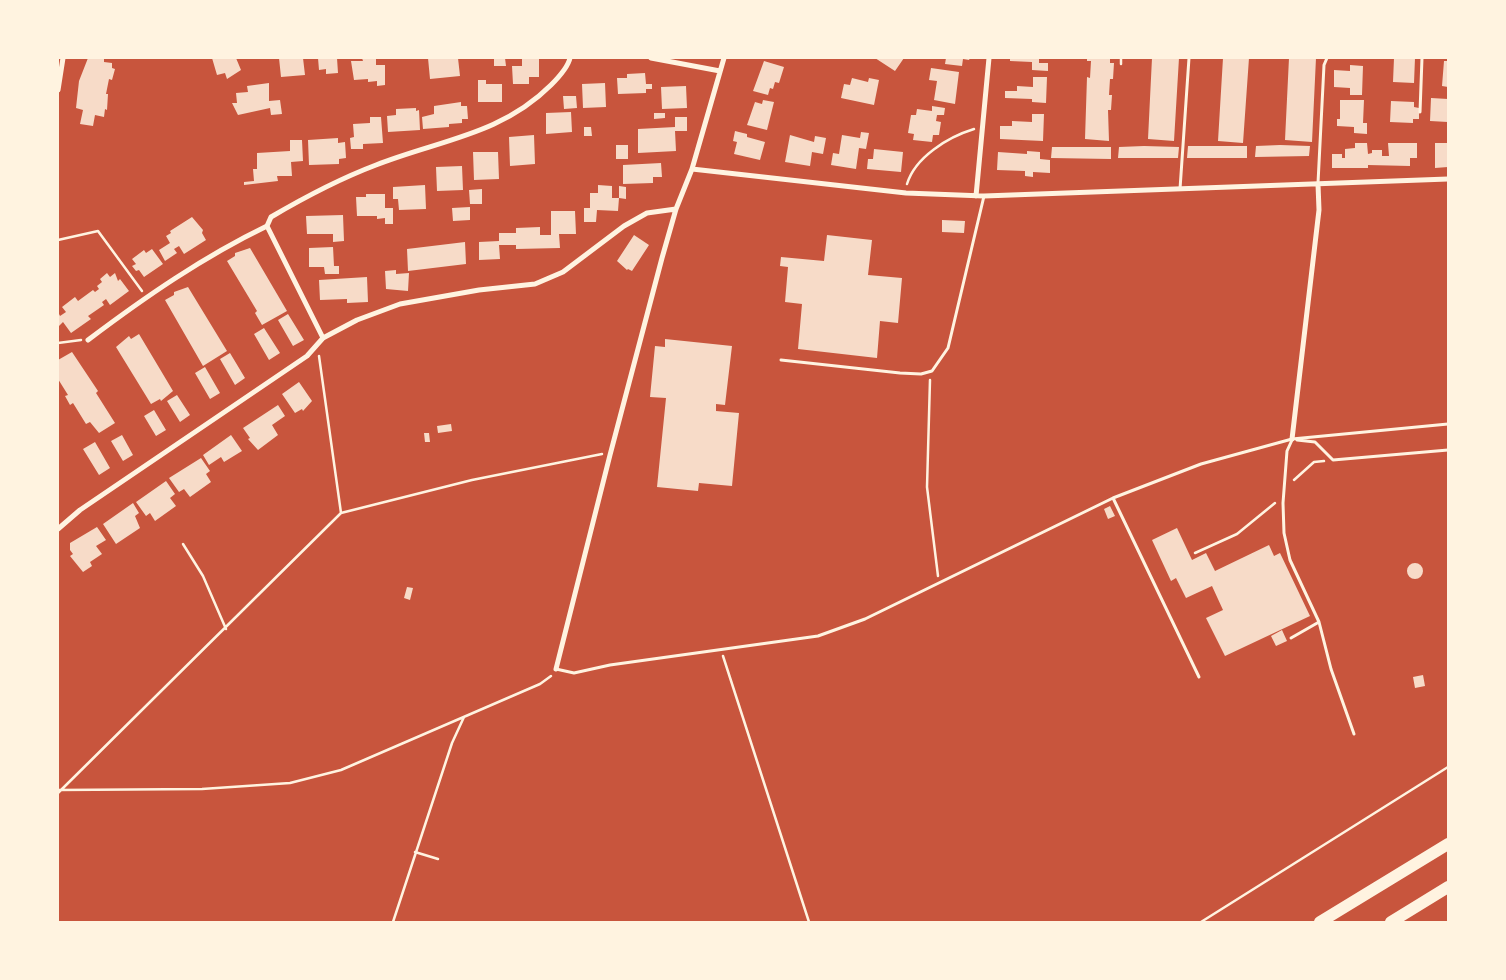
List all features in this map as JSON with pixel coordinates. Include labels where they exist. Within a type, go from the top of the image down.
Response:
[{"type":"highway","points":[[1320,922],[1448,844]]},
{"type":"highway","points":[[1390,922],[1448,887]]},
{"type":"street","points":[[58,90],[63,58]]},
{"type":"street","points":[[323,338],[270,235],[268,226],[271,217],[324,186],[378,164],[476,134],[506,119],[539,98],[555,82],[569,63],[570,58]]},
{"type":"street","points":[[651,58],[720,71]]},
{"type":"street","points":[[556,669],[610,455],[676,208],[692,170],[724,58]]},
{"type":"street","points":[[976,196],[981,126],[989,58]]},
{"type":"street","points":[[692,170],[906,193],[976,196],[1448,179]]},
{"type":"street","points":[[1292,439],[1319,210],[1318,184]]},
{"type":"street","points":[[58,529],[80,510],[317,347],[323,338],[357,320],[400,304],[479,290],[535,284],[563,272],[624,226],[647,213],[676,208]]},
{"type":"street","points":[[88,340],[146,296],[190,268],[268,226]]},
{"type":"lane","points":[[1180,189],[1189,58]]},
{"type":"lane","points":[[1318,184],[1324,65],[1327,58]]},
{"type":"lane","points":[[1420,112],[1422,58]]},
{"type":"lane","points":[[781,360],[900,373],[921,374],[932,371],[948,348],[984,196]]},
{"type":"lane","points":[[556,669],[574,673],[610,665],[818,636],[844,629],[940,584],[1113,498],[1201,464],[1292,439],[1448,424]]},
{"type":"lane","points":[[1292,439],[1315,442],[1333,460],[1448,450]]},
{"type":"lane","points":[[1292,439],[1288,450],[1284,488],[1284,533],[1290,560],[1319,622],[1331,669],[1354,734]]},
{"type":"lane","points":[[1113,498],[1199,677]]},
{"type":"lane","points":[[1291,638],[1319,622]]},
{"type":"path","points":[[1121,58],[1121,64]]},
{"type":"path","points":[[906,193],[907,181],[934,148],[963,132],[981,126]]},
{"type":"path","points":[[58,240],[98,231],[146,296]]},
{"type":"path","points":[[58,342],[75,342],[84,338],[88,340]]},
{"type":"path","points":[[317,347],[342,513]]},
{"type":"path","points":[[932,371],[929,380],[927,487],[940,584]]},
{"type":"path","points":[[58,791],[226,629],[342,513],[472,480],[596,454],[610,455]]},
{"type":"path","points":[[1195,553],[1237,534],[1257,520],[1279,499],[1284,488],[1314,462],[1333,460]]},
{"type":"path","points":[[183,544],[203,576],[226,629]]},
{"type":"path","points":[[721,650],[809,922]]},
{"type":"path","points":[[58,791],[202,788],[290,783],[341,770],[548,680],[556,669]]},
{"type":"path","points":[[393,922],[452,743],[464,716]]},
{"type":"path","points":[[1201,922],[1448,767]]},
{"type":"path","points":[[415,852],[438,860]]},
{"type":"building","points":[[88,58],[104,58],[104,62],[112,63],[112,68],[115,69],[112,80],[109,79],[106,94],[108,94],[107,110],[105,109],[104,117],[95,115],[93,126],[80,124],[83,110],[76,108],[79,81]]},
{"type":"building","points":[[212,58],[236,58],[241,70],[227,79],[225,73],[217,75]]},
{"type":"building","points":[[279,58],[303,58],[305,75],[281,77]]},
{"type":"building","points":[[318,58],[337,58],[338,73],[326,74],[326,69],[319,70]]},
{"type":"building","points":[[362,58],[376,58],[376,65],[385,65],[385,85],[377,86],[377,81],[368,82],[368,79],[354,80],[351,61],[363,61]]},
{"type":"building","points":[[428,58],[458,58],[460,76],[430,79]]},
{"type":"building","points":[[494,58],[505,58],[506,66],[494,66]]},
{"type":"building","points":[[522,58],[539,58],[539,77],[529,77],[529,84],[513,84],[512,66],[522,66]]},
{"type":"building","points":[[875,58],[904,58],[895,71]]},
{"type":"building","points":[[946,58],[970,58],[969,60],[963,59],[962,66],[945,64]]},
{"type":"building","points":[[1010,58],[1039,58],[1039,63],[1048,63],[1048,71],[1032,70],[1032,62],[1010,61]]},
{"type":"building","points":[[1087,58],[1110,58],[1110,63],[1114,63],[1113,79],[1110,79],[1109,95],[1112,95],[1111,110],[1108,110],[1109,141],[1085,139],[1087,77],[1090,78],[1091,61],[1087,61]]},
{"type":"building","points":[[1152,58],[1179,58],[1174,141],[1148,139]]},
{"type":"building","points":[[1223,58],[1249,58],[1243,143],[1218,141]]},
{"type":"building","points":[[1289,58],[1316,58],[1312,142],[1285,140]]},
{"type":"building","points":[[1394,58],[1415,58],[1414,83],[1393,82]]},
{"type":"building","points":[[764,61],[784,67],[779,83],[775,82],[773,89],[770,88],[768,95],[753,91]]},
{"type":"building","points":[[1444,61],[1448,61],[1448,87],[1442,86]]},
{"type":"building","points":[[1350,65],[1363,66],[1362,95],[1350,95],[1350,88],[1334,87],[1334,70],[1350,71]]},
{"type":"building","points":[[931,68],[959,72],[955,104],[934,100],[937,81],[929,80]]},
{"type":"building","points":[[645,73],[646,84],[652,84],[652,89],[646,89],[646,93],[618,94],[617,78],[627,78],[627,74]]},
{"type":"building","points":[[1033,77],[1047,77],[1046,103],[1032,102],[1032,99],[1005,98],[1005,91],[1017,91],[1017,86],[1033,87]]},
{"type":"building","points":[[852,78],[868,82],[869,78],[879,80],[874,105],[841,98],[844,84],[850,85]]},
{"type":"building","points":[[478,80],[486,80],[486,84],[502,84],[502,102],[478,102]]},
{"type":"building","points":[[269,83],[269,101],[280,100],[282,114],[271,115],[270,108],[238,115],[232,103],[237,103],[236,93],[248,92],[247,86]]},
{"type":"building","points":[[605,83],[606,107],[583,108],[582,84]]},
{"type":"building","points":[[686,86],[687,108],[662,109],[661,87]]},
{"type":"building","points":[[563,96],[576,96],[577,108],[564,109]]},
{"type":"building","points":[[1431,98],[1448,99],[1448,122],[1430,121]]},
{"type":"building","points":[[763,100],[774,102],[767,130],[747,125],[755,102],[762,104]]},
{"type":"building","points":[[1340,100],[1364,100],[1363,123],[1367,123],[1367,134],[1354,133],[1354,127],[1337,126],[1337,119],[1340,119]]},
{"type":"building","points":[[1391,101],[1414,102],[1414,107],[1419,108],[1419,119],[1413,119],[1413,123],[1390,122]]},
{"type":"building","points":[[461,102],[461,106],[467,106],[468,119],[462,119],[462,123],[449,124],[449,127],[423,129],[422,117],[434,114],[434,106]]},
{"type":"building","points":[[932,106],[945,108],[944,115],[937,115],[936,121],[941,122],[939,135],[933,135],[932,142],[913,140],[914,134],[908,133],[911,115],[916,115],[917,109],[932,111]]},
{"type":"building","points":[[416,108],[416,111],[419,110],[420,130],[388,132],[387,116],[396,115],[396,109]]},
{"type":"building","points":[[571,112],[572,132],[546,134],[546,113]]},
{"type":"building","points":[[654,113],[665,113],[665,118],[654,119]]},
{"type":"building","points":[[1032,114],[1044,114],[1043,141],[1000,139],[1000,126],[1012,126],[1012,121],[1032,122]]},
{"type":"building","points":[[370,117],[381,117],[383,143],[363,144],[363,149],[351,149],[350,138],[354,137],[353,124],[370,123]]},
{"type":"building","points":[[675,117],[687,117],[687,131],[675,131],[676,151],[638,153],[638,129],[675,127]]},
{"type":"building","points":[[584,127],[591,127],[592,136],[584,136]]},
{"type":"building","points":[[735,131],[747,134],[747,137],[765,142],[760,160],[734,154],[737,142],[733,141]]},
{"type":"building","points":[[861,132],[869,133],[866,149],[859,148],[856,169],[831,165],[833,153],[839,154],[842,135],[860,138]]},
{"type":"building","points":[[534,135],[535,164],[510,166],[509,137]]},
{"type":"building","points":[[790,135],[814,142],[815,136],[826,138],[823,154],[812,152],[810,166],[785,162]]},
{"type":"building","points":[[338,138],[338,143],[345,142],[346,158],[339,159],[339,164],[309,165],[308,140]]},
{"type":"building","points":[[290,140],[302,140],[303,161],[291,162],[292,176],[277,176],[278,181],[244,185],[244,182],[254,181],[253,169],[257,169],[257,153],[290,151]]},
{"type":"building","points":[[1355,143],[1367,143],[1368,154],[1372,153],[1372,150],[1382,150],[1382,156],[1389,156],[1388,143],[1417,143],[1417,158],[1410,158],[1410,166],[1368,165],[1368,168],[1332,168],[1332,154],[1342,154],[1342,158],[1345,158],[1345,149],[1355,148]]},
{"type":"building","points":[[1435,143],[1448,143],[1448,167],[1435,168]]},
{"type":"building","points":[[616,145],[628,145],[628,159],[616,159]]},
{"type":"building","points":[[1188,146],[1247,146],[1247,158],[1187,158]]},
{"type":"building","points":[[1256,146],[1310,146],[1309,156],[1255,157]]},
{"type":"building","points":[[1052,147],[1111,147],[1111,159],[1051,158]]},
{"type":"building","points":[[1119,147],[1179,147],[1178,158],[1118,158]]},
{"type":"building","points":[[874,149],[903,152],[901,172],[867,169],[868,159],[873,159]]},
{"type":"building","points":[[1027,151],[1040,152],[1040,159],[1050,160],[1050,173],[1033,172],[1033,177],[1025,176],[1025,171],[997,170],[998,152],[1027,154]]},
{"type":"building","points":[[473,152],[498,152],[499,179],[474,180]]},
{"type":"building","points":[[661,163],[662,177],[653,177],[653,183],[623,184],[623,165]]},
{"type":"building","points":[[462,166],[463,190],[437,191],[436,167]]},
{"type":"building","points":[[425,185],[426,209],[399,210],[398,199],[393,199],[393,187]]},
{"type":"building","points":[[598,185],[612,186],[612,198],[619,198],[618,211],[597,210],[596,222],[584,222],[584,208],[590,208],[590,193],[598,193]]},
{"type":"building","points":[[619,186],[626,187],[626,199],[619,198]]},
{"type":"building","points":[[482,189],[482,204],[470,204],[469,190]]},
{"type":"building","points":[[366,194],[385,194],[385,208],[393,208],[393,224],[385,224],[385,218],[377,219],[377,216],[357,216],[356,197],[366,197]]},
{"type":"building","points":[[470,207],[470,220],[453,221],[452,208]]},
{"type":"building","points":[[551,211],[575,211],[576,234],[559,234],[560,248],[516,249],[516,245],[499,245],[500,259],[479,260],[479,242],[499,241],[499,233],[516,233],[516,228],[540,227],[540,235],[551,235]]},
{"type":"building","points":[[343,215],[344,241],[333,242],[333,234],[307,234],[306,216]]},
{"type":"building","points":[[192,217],[203,230],[202,233],[206,240],[184,254],[179,246],[174,249],[177,253],[165,261],[159,250],[170,243],[166,236],[171,233],[170,231]]},
{"type":"building","points":[[942,220],[965,221],[964,233],[942,232]]},
{"type":"building","points":[[634,235],[649,245],[632,271],[627,270],[617,261]]},
{"type":"building","points":[[827,235],[872,240],[868,275],[902,278],[898,323],[880,321],[877,358],[798,349],[802,304],[785,302],[788,267],[780,266],[781,257],[824,261]]},
{"type":"building","points":[[465,242],[466,264],[408,271],[407,249]]},
{"type":"building","points":[[333,247],[334,266],[339,266],[339,274],[325,274],[324,267],[309,267],[309,248]]},
{"type":"building","points":[[250,248],[287,311],[262,325],[255,313],[257,311],[227,261],[235,256],[235,253]]},
{"type":"building","points":[[152,249],[163,264],[144,277],[139,270],[136,271],[132,266],[136,264],[132,259],[144,250],[146,253]]},
{"type":"building","points":[[396,270],[396,274],[409,273],[408,291],[386,289],[385,271]]},
{"type":"building","points":[[107,273],[110,277],[115,273],[118,281],[120,279],[129,291],[110,305],[106,299],[102,302],[104,305],[88,316],[91,319],[71,333],[63,322],[59,326],[58,312],[60,316],[66,312],[62,307],[75,297],[78,301],[93,290],[95,292],[99,289],[97,286],[102,282],[100,279]]},
{"type":"building","points":[[367,277],[368,302],[347,303],[347,299],[320,300],[319,280]]},
{"type":"building","points":[[188,287],[227,351],[203,366],[165,300],[174,295],[174,292]]},
{"type":"building","points":[[288,314],[304,340],[293,346],[278,320]]},
{"type":"building","points":[[264,328],[280,353],[269,360],[254,334]]},
{"type":"building","points":[[139,334],[173,391],[161,401],[160,399],[151,404],[116,347],[129,336],[131,339]]},
{"type":"building","points":[[665,339],[732,346],[725,405],[716,404],[716,411],[739,413],[732,486],[699,483],[698,491],[657,487],[666,398],[650,397],[655,346],[665,347]]},
{"type":"building","points":[[72,352],[98,391],[96,393],[115,423],[99,433],[90,422],[86,424],[73,403],[70,405],[65,396],[68,395],[58,379],[58,360]]},
{"type":"building","points":[[230,353],[245,378],[235,385],[220,359]]},
{"type":"building","points":[[205,367],[220,393],[210,399],[195,373]]},
{"type":"building","points":[[299,382],[312,401],[303,411],[302,409],[295,413],[282,394]]},
{"type":"building","points":[[177,395],[190,415],[180,422],[167,401]]},
{"type":"building","points":[[278,405],[285,416],[272,425],[278,435],[258,450],[248,439],[250,438],[243,428]]},
{"type":"building","points":[[154,410],[166,430],[156,436],[144,416]]},
{"type":"building","points":[[451,424],[452,431],[438,433],[437,426]]},
{"type":"building","points":[[424,433],[429,433],[430,442],[425,442]]},
{"type":"building","points":[[122,435],[133,455],[123,461],[111,441]]},
{"type":"building","points":[[231,435],[242,451],[224,462],[221,457],[209,465],[203,455]]},
{"type":"building","points":[[95,442],[110,468],[99,475],[83,449]]},
{"type":"building","points":[[201,458],[210,471],[206,474],[211,482],[190,497],[184,489],[179,492],[169,478]]},
{"type":"building","points":[[166,481],[175,494],[170,498],[176,506],[155,521],[150,513],[146,516],[136,502]]},
{"type":"building","points":[[133,503],[139,513],[135,516],[140,528],[116,544],[103,524]]},
{"type":"building","points":[[1110,506],[1115,516],[1108,519],[1104,509]]},
{"type":"building","points":[[97,527],[106,540],[96,546],[102,554],[90,562],[92,566],[83,572],[70,556],[73,554],[70,550],[70,543]]},
{"type":"building","points":[[1177,528],[1192,560],[1206,553],[1215,571],[1269,545],[1274,556],[1280,553],[1310,616],[1225,656],[1206,618],[1223,610],[1212,586],[1186,598],[1176,578],[1171,581],[1152,540]]},
{"type":"building","points":[[1412,563],[1418,563],[1423,568],[1421,577],[1412,579],[1407,574],[1407,568]]},
{"type":"building","points":[[407,587],[413,588],[410,600],[404,598]]},
{"type":"building","points":[[1282,630],[1287,641],[1276,646],[1271,636]]},
{"type":"building","points":[[1423,675],[1425,686],[1415,688],[1413,677]]}]
